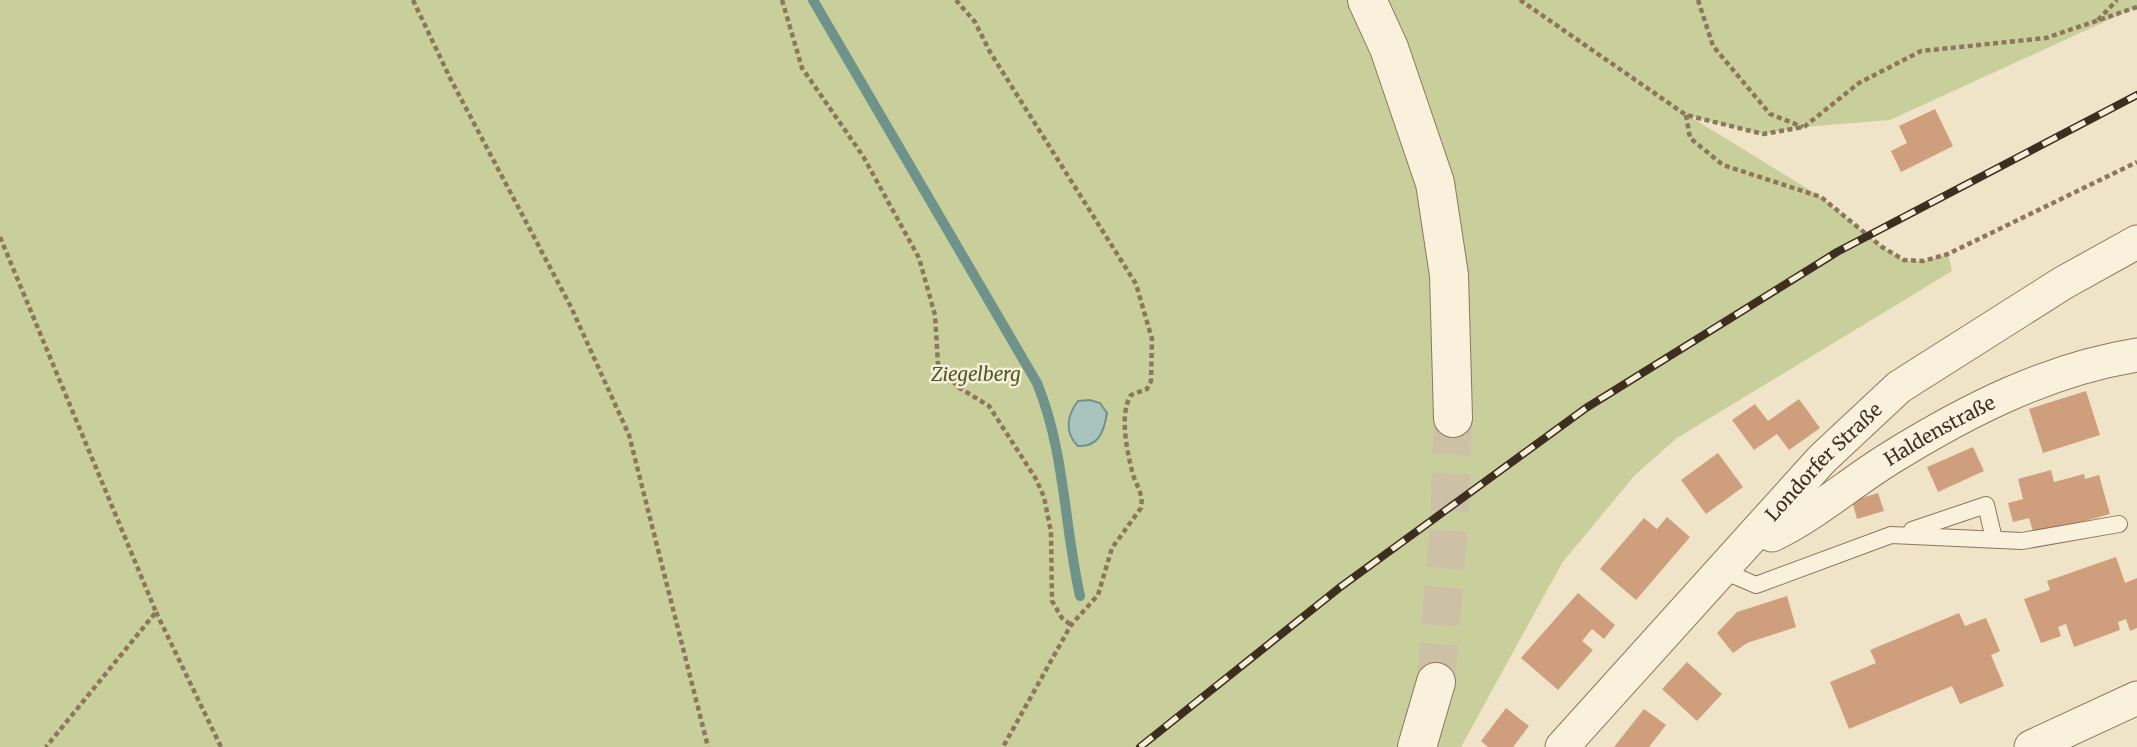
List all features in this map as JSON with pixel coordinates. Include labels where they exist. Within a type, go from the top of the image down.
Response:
[{"type":"street","points":[[1367,0],[1389,48],[1435,183],[1449,275],[1453,418]]},
{"type":"street","name":"Londorfer Straße","points":[[1562,747],[1822,459],[1899,387],[2063,283],[2137,242]]},
{"type":"street","name":"Haldenstraße","points":[[1759,529],[1772,535],[1802,520],[1891,457],[2004,395],[2098,361],[2137,355]]},
{"type":"street","points":[[1418,747],[1436,682]]},
{"type":"street","points":[[2031,747],[2137,698]]},
{"type":"lane","points":[[1899,534],[1986,505],[1994,539]]},
{"type":"lane","points":[[1721,570],[1756,585],[1891,535],[2022,541],[2119,524]]},
{"type":"path","points":[[413,0],[450,78],[571,307],[629,435],[708,747]]},
{"type":"path","points":[[782,0],[802,68],[863,156],[919,258],[934,315],[938,364],[958,387],[989,405],[1036,479],[1044,497],[1051,532],[1052,601],[1062,618],[1071,625]]},
{"type":"path","points":[[957,0],[975,22],[990,52],[1136,284],[1149,321],[1151,381],[1147,388],[1131,395],[1126,408],[1132,473],[1140,490],[1142,508],[1112,548],[1098,595],[1071,625],[1003,747]]},
{"type":"path","points":[[1520,0],[1686,115],[1762,134],[1804,127],[1859,83],[1922,51],[2046,38],[2137,7]]},
{"type":"path","points":[[1698,0],[1713,46],[1770,114],[1804,127]]},
{"type":"path","points":[[2098,20],[2117,0]]},
{"type":"path","points":[[1686,115],[1690,138],[1723,165],[1821,197],[1882,247],[1904,260],[1923,261],[1948,254],[2137,162]]},
{"type":"path","points":[[0,237],[156,612],[221,747]]},
{"type":"path","points":[[46,747],[156,612]]},
{"type":"green space","name":"Ziegelberg","points":[[0,0],[2137,0],[2137,7],[1890,120],[1804,127],[1763,134],[1689,116],[1821,197],[1882,247],[1904,260],[1923,261],[1948,254],[1952,271],[1677,438],[1635,475],[1562,563],[1461,747],[0,747]]},
{"type":"water","points":[[1078,401],[1100,403],[1107,413],[1104,426],[1096,441],[1078,446],[1069,430],[1069,418]]},
{"type":"building","points":[[1935,109],[1953,146],[1901,172],[1891,151],[1907,143],[1899,126]]},
{"type":"building","points":[[2086,391],[2100,435],[2043,453],[2029,409]]},
{"type":"building","points":[[1799,399],[1820,428],[1789,450],[1777,434],[1754,450],[1732,420],[1755,404],[1768,421]]},
{"type":"building","points":[[1973,447],[1984,471],[1938,492],[1927,467]]},
{"type":"building","points":[[1718,453],[1743,487],[1706,514],[1681,480]]},
{"type":"building","points":[[2051,470],[2054,482],[2084,474],[2085,479],[2099,475],[2110,514],[2034,535],[2029,518],[2013,522],[2008,503],[2023,499],[2018,479]]},
{"type":"building","points":[[1878,493],[1884,511],[1857,519],[1852,501]]},
{"type":"building","points":[[1667,517],[1690,537],[1636,600],[1600,569],[1644,518],[1657,529]]},
{"type":"building","points":[[2116,557],[2125,583],[2137,578],[2137,628],[2130,631],[2126,619],[2118,622],[2120,630],[2074,647],[2066,624],[2058,627],[2061,636],[2041,643],[2024,599],[2050,590],[2047,581]]},
{"type":"building","points":[[1578,593],[1615,625],[1604,639],[1592,629],[1582,641],[1593,650],[1558,690],[1521,658]]},
{"type":"building","points":[[1787,596],[1796,627],[1747,643],[1733,653],[1717,633],[1737,612]]},
{"type":"building","points":[[1959,613],[1965,626],[1986,618],[2000,651],[1991,655],[2004,686],[1960,704],[1952,686],[1849,729],[1830,682],[1876,663],[1870,650]]},
{"type":"building","points":[[1687,662],[1722,694],[1697,721],[1662,689]]},
{"type":"building","points":[[1506,708],[1529,726],[1513,747],[1488,747],[1481,741]]},
{"type":"building","points":[[1644,709],[1666,725],[1649,747],[1614,747]]},
{"type":"waterway","points":[[813,0],[1037,383],[1059,462],[1080,596]]},
{"type":"tunnel","points":[[1436,682],[1449,524],[1453,418]]},
{"type":"railway","points":[[1140,747],[1339,588],[1586,408],[1837,252],[2137,95]]}]
